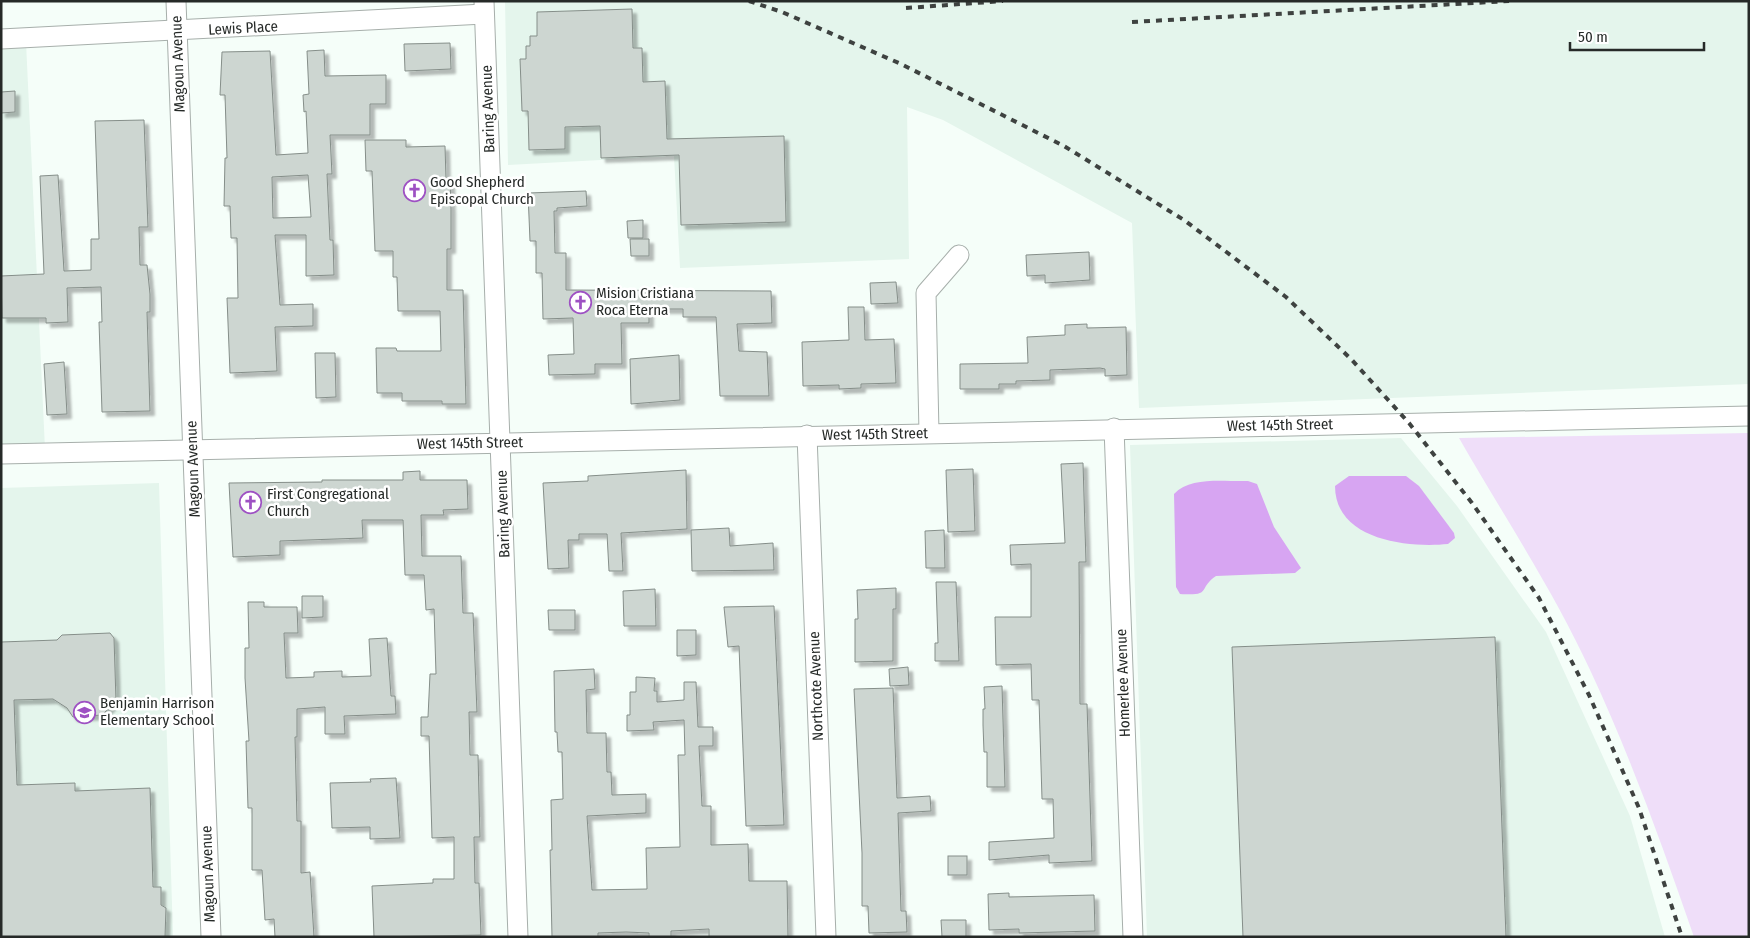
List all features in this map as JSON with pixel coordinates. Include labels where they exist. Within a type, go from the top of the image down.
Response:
[{"type":"street","name":"Magoun Avenue","points":[[176,1],[211,937]]},
{"type":"street","name":"Lewis Place","points":[[1,39],[177,31],[484,8]]},
{"type":"street","name":"Baring Avenue","points":[[484,8],[518,937]]},
{"type":"street","points":[[929,433],[926,293],[959,255]]},
{"type":"street","name":"West 145th Street","points":[[1,454],[1114,428],[1749,416]]},
{"type":"street","name":"Homerlee Avenue","points":[[1114,428],[1133,937]]},
{"type":"street","name":"Northcote Avenue","points":[[807,435],[826,937]]},
{"type":"shaded area","points":[[505,1],[1749,1],[1749,384],[1139,408],[1132,223],[943,120],[907,107],[909,259],[680,268],[674,156],[508,165]]},
{"type":"shaded area","points":[[26,42],[45,449],[1,450],[1,43]]},
{"type":"shaded area","points":[[1749,433],[1749,927],[1746,937],[1694,937],[1620,737],[1577,642],[1545,583],[1459,438]]},
{"type":"shaded area","points":[[1401,438],[1457,506],[1546,632],[1630,816],[1665,937],[1147,937],[1130,445]]},
{"type":"shaded area","points":[[1349,476],[1406,476],[1419,486],[1454,533],[1455,538],[1448,544],[1413,544],[1394,542],[1376,537],[1360,529],[1347,518],[1338,504],[1335,486]]},
{"type":"shaded area","points":[[1248,481],[1257,484],[1274,527],[1301,568],[1295,573],[1216,576],[1201,593],[1180,594],[1176,587],[1174,494],[1181,488],[1199,482]]},
{"type":"shaded area","name":"Benjamin Harrison Elementary School","points":[[159,483],[173,937],[1,937],[1,488]]},
{"type":"building","points":[[632,9],[633,48],[642,48],[643,82],[665,81],[667,139],[784,136],[786,222],[681,225],[679,155],[601,158],[600,126],[565,127],[565,149],[529,150],[528,111],[522,111],[520,59],[526,59],[526,46],[530,46],[530,36],[537,36],[537,12]]},
{"type":"building","points":[[450,43],[451,69],[405,71],[404,44]]},
{"type":"building","points":[[324,50],[325,76],[386,75],[386,104],[370,104],[370,135],[330,135],[332,174],[327,174],[330,240],[333,240],[334,275],[306,276],[306,235],[275,235],[280,305],[313,304],[313,326],[275,327],[277,371],[230,373],[227,298],[238,298],[237,238],[231,238],[230,206],[224,206],[225,158],[227,158],[225,95],[220,95],[222,52],[270,51],[276,155],[308,153],[306,111],[304,112],[303,95],[309,94],[307,51]],"holes":[[[308,175],[311,217],[273,218],[272,177]]]},
{"type":"building","points":[[15,91],[15,112],[1,113],[1,92]]},
{"type":"building","points":[[144,120],[148,227],[139,227],[140,265],[147,265],[150,294],[150,312],[147,312],[150,411],[102,412],[99,322],[102,322],[101,287],[67,288],[68,322],[46,323],[46,318],[2,318],[1,276],[44,274],[40,176],[58,175],[64,271],[91,270],[91,239],[99,239],[95,121]]},
{"type":"building","points":[[365,140],[406,140],[406,147],[445,146],[446,179],[450,179],[451,209],[451,249],[447,249],[447,290],[463,290],[466,404],[442,404],[442,401],[402,401],[402,393],[377,393],[376,348],[396,348],[397,351],[441,351],[440,311],[398,311],[397,277],[393,277],[393,251],[375,251],[372,171],[366,171]]},
{"type":"building","points":[[586,191],[587,206],[557,208],[557,211],[554,211],[555,253],[566,253],[566,290],[771,291],[772,323],[737,324],[739,351],[767,352],[769,396],[720,396],[716,317],[683,317],[683,309],[649,309],[649,323],[621,323],[622,364],[595,364],[595,374],[549,375],[548,355],[574,354],[573,318],[543,319],[542,273],[536,273],[536,241],[530,241],[528,193]]},
{"type":"building","points":[[643,220],[643,238],[628,238],[627,221]]},
{"type":"building","points":[[630,239],[649,239],[649,256],[631,256]]},
{"type":"building","points":[[1089,252],[1090,280],[1045,283],[1045,275],[1027,276],[1026,255]]},
{"type":"building","points":[[896,282],[898,303],[871,304],[870,283]]},
{"type":"building","points":[[848,307],[864,307],[865,340],[894,339],[896,383],[861,384],[861,388],[839,389],[839,385],[803,386],[802,342],[849,340]]},
{"type":"building","points":[[1087,324],[1087,328],[1126,327],[1127,375],[1105,376],[1105,369],[1100,368],[1050,370],[1050,380],[1016,381],[1016,384],[999,384],[999,389],[960,389],[960,364],[1028,363],[1027,337],[1065,335],[1065,325]]},
{"type":"building","points":[[315,353],[335,353],[336,397],[316,398]]},
{"type":"building","points":[[679,355],[680,400],[631,404],[630,359]]},
{"type":"building","points":[[64,362],[67,414],[47,415],[44,364]]},
{"type":"building","points":[[1083,463],[1086,562],[1079,562],[1080,704],[1087,704],[1092,861],[1049,863],[1049,855],[989,860],[989,842],[1054,838],[1053,799],[1042,799],[1039,700],[1032,700],[1031,664],[996,665],[995,617],[1031,617],[1031,564],[1011,565],[1010,545],[1065,543],[1061,464]]},
{"type":"building","points":[[973,469],[975,531],[948,532],[946,470]]},
{"type":"building","points":[[686,470],[687,529],[621,533],[623,571],[609,571],[607,534],[579,534],[579,540],[568,540],[569,568],[548,569],[543,483],[588,481],[588,476]]},
{"type":"building","points":[[420,471],[420,480],[467,480],[468,509],[443,510],[444,515],[421,515],[422,556],[461,556],[463,613],[473,613],[477,712],[469,712],[470,755],[478,755],[480,837],[474,837],[475,883],[479,883],[481,935],[374,937],[372,886],[433,883],[433,879],[454,879],[454,837],[432,838],[429,736],[421,736],[421,717],[428,717],[430,674],[436,674],[434,609],[426,610],[424,575],[405,575],[403,520],[362,520],[363,538],[280,541],[280,555],[233,557],[229,483],[403,480],[403,472]]},
{"type":"building","points":[[729,528],[730,546],[773,543],[774,570],[692,571],[691,530]]},
{"type":"building","points":[[944,530],[945,568],[926,568],[925,531]]},
{"type":"building","points":[[936,582],[956,582],[959,661],[935,661],[935,643],[938,643]]},
{"type":"building","points":[[896,588],[896,609],[893,609],[893,661],[855,662],[855,619],[858,619],[857,590]]},
{"type":"building","points":[[655,589],[656,626],[624,626],[623,591]]},
{"type":"building","points":[[302,596],[323,596],[323,617],[302,618]]},
{"type":"building","points":[[248,602],[264,602],[264,607],[297,607],[298,633],[284,633],[286,678],[314,677],[314,672],[342,671],[342,677],[371,676],[369,639],[387,638],[391,696],[395,696],[396,714],[344,716],[345,734],[325,734],[325,707],[297,709],[297,737],[295,737],[297,821],[301,821],[301,873],[310,872],[314,937],[275,937],[274,919],[265,920],[262,870],[252,870],[252,808],[248,808],[246,741],[249,741],[245,678],[245,648],[249,648]]},
{"type":"building","points":[[774,606],[784,825],[746,826],[739,646],[728,647],[724,607]]},
{"type":"building","points":[[548,610],[575,610],[575,630],[549,630]]},
{"type":"building","points":[[677,630],[696,630],[696,655],[677,656]]},
{"type":"building","points":[[110,633],[114,638],[116,701],[102,715],[73,717],[67,708],[53,699],[14,700],[17,785],[75,783],[75,791],[150,788],[153,887],[161,887],[161,905],[166,908],[165,937],[1,937],[1,642],[57,640],[62,635]]},
{"type":"building","points":[[1495,637],[1506,937],[1243,937],[1232,647]]},
{"type":"building","points":[[908,667],[909,685],[890,686],[889,669]]},
{"type":"building","points":[[594,669],[595,689],[586,690],[587,733],[606,733],[607,772],[611,772],[612,795],[646,794],[646,813],[587,816],[592,890],[647,889],[646,848],[680,847],[678,755],[685,755],[684,720],[653,722],[654,730],[627,731],[627,715],[630,715],[630,692],[636,692],[636,677],[655,678],[654,691],[657,691],[657,702],[684,700],[684,682],[696,682],[698,727],[713,727],[713,746],[699,746],[702,806],[711,806],[711,845],[748,844],[749,881],[787,881],[788,937],[709,937],[709,929],[671,931],[671,937],[649,937],[649,933],[626,932],[598,933],[598,937],[552,937],[551,800],[563,799],[562,752],[558,752],[557,732],[555,732],[554,671]]},
{"type":"building","points":[[1002,686],[1005,787],[987,787],[987,752],[984,752],[983,725],[983,709],[985,709],[984,687]]},
{"type":"building","points":[[893,688],[897,798],[930,796],[931,811],[898,813],[901,911],[906,911],[907,932],[869,933],[868,906],[862,906],[862,853],[854,689]]},
{"type":"building","points":[[396,778],[400,838],[370,839],[370,827],[332,828],[330,783],[371,782],[370,779]]},
{"type":"building","points":[[948,856],[967,856],[967,875],[948,875]]},
{"type":"building","points":[[1009,893],[1009,897],[1094,895],[1095,931],[1019,933],[1019,929],[989,930],[988,894]]},
{"type":"building","points":[[941,920],[966,920],[966,937],[942,937]]},
{"type":"railway","points":[[749,1],[782,12],[901,64],[1064,146],[1184,220],[1286,297],[1351,359],[1409,423],[1472,503],[1539,598],[1589,695],[1639,808],[1682,937]]},
{"type":"railway","points":[[906,8],[1003,1]]},
{"type":"railway","points":[[1132,22],[1509,1]]},
{"type":"place","name":"Good Shepherd Episcopal Church","points":[[414,191]]},
{"type":"place","name":"Mision Cristiana Roca Eterna","points":[[580,302]]},
{"type":"place","name":"First Congregational Church","points":[[251,503]]},
{"type":"place","name":"Benjamin Harrison Elementary School","points":[[84,712]]}]
